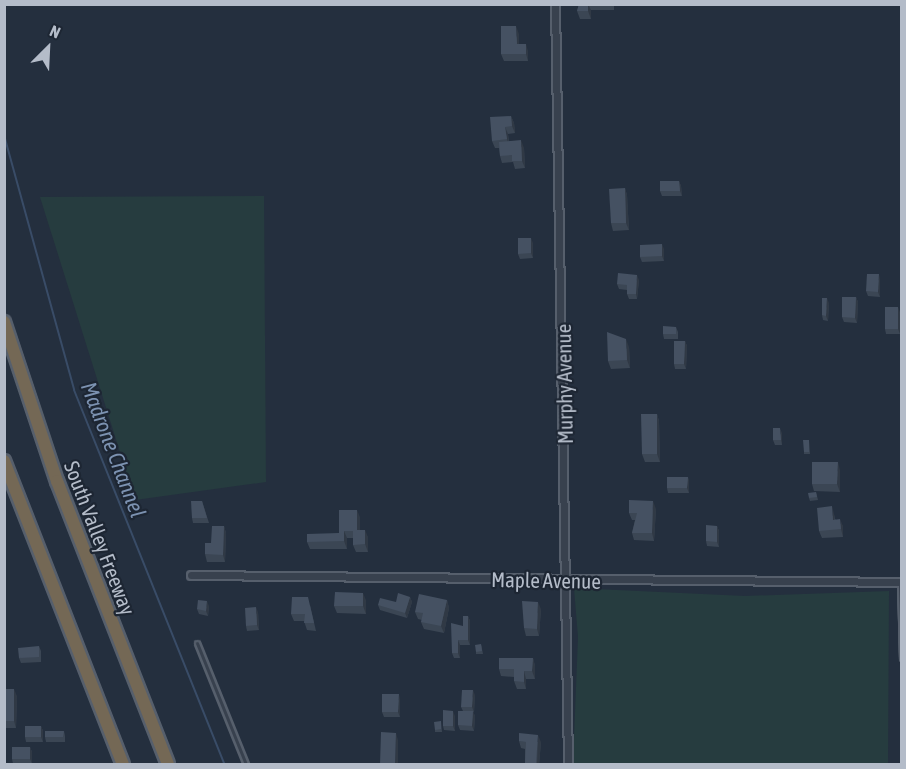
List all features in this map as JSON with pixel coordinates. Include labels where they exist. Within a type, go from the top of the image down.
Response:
[{"type":"highway","name":"South Valley Freeway","points":[[4,322],[60,490],[168,765]]},
{"type":"highway","points":[[4,460],[123,765]]},
{"type":"street","name":"Murphy Avenue","points":[[555,4],[568,581],[568,765]]},
{"type":"street","name":"Maple Avenue","points":[[191,575],[568,581],[901,582]]},
{"type":"lane","points":[[901,582],[902,658]]},
{"type":"lane","points":[[197,643],[246,765]]},
{"type":"green space","points":[[264,196],[266,482],[135,500],[40,197]]},
{"type":"green space","points":[[574,588],[745,596],[889,591],[888,764],[573,764],[578,637]]},
{"type":"building","points":[[579,4],[588,4],[588,11],[577,11]]},
{"type":"building","points":[[501,26],[516,26],[517,44],[526,44],[526,54],[501,54]]},
{"type":"building","points":[[511,116],[512,126],[505,127],[507,139],[492,141],[490,117]]},
{"type":"building","points":[[521,140],[522,161],[512,161],[512,155],[500,156],[499,142]]},
{"type":"building","points":[[660,181],[679,181],[680,191],[660,191]]},
{"type":"building","points":[[625,188],[626,223],[611,223],[609,189]]},
{"type":"building","points":[[518,238],[531,238],[531,253],[518,254]]},
{"type":"building","points":[[662,244],[662,256],[640,257],[640,245]]},
{"type":"building","points":[[618,273],[637,275],[636,294],[627,294],[627,285],[617,284]]},
{"type":"building","points":[[867,274],[879,274],[878,292],[866,291]]},
{"type":"building","points":[[842,297],[856,297],[855,318],[842,317]]},
{"type":"building","points":[[822,298],[827,298],[826,316],[822,315]]},
{"type":"building","points":[[885,307],[898,307],[898,329],[885,329]]},
{"type":"building","points":[[663,326],[676,327],[676,334],[663,334]]},
{"type":"building","points":[[607,332],[626,339],[627,360],[608,361]]},
{"type":"building","points":[[674,341],[685,341],[684,364],[674,364]]},
{"type":"building","points":[[641,414],[657,414],[657,454],[642,454]]},
{"type":"building","points":[[773,428],[780,428],[781,440],[773,440]]},
{"type":"building","points":[[803,440],[809,440],[809,452],[804,452]]},
{"type":"building","points":[[812,462],[838,462],[837,484],[812,484]]},
{"type":"building","points":[[667,477],[688,477],[687,488],[667,488]]},
{"type":"building","points":[[816,492],[817,497],[809,498],[808,493]]},
{"type":"building","points":[[629,500],[653,501],[652,533],[632,533],[637,513],[629,513]]},
{"type":"building","points":[[191,501],[202,501],[207,518],[192,518]]},
{"type":"building","points":[[832,506],[833,520],[840,519],[841,529],[819,531],[817,508]]},
{"type":"building","points":[[339,510],[357,510],[357,530],[365,530],[365,544],[353,545],[353,531],[344,531],[344,541],[307,542],[307,534],[339,533]]},
{"type":"building","points":[[706,525],[717,526],[717,542],[706,541]]},
{"type":"building","points":[[212,526],[224,526],[223,555],[205,554],[205,543],[211,543]]},
{"type":"building","points":[[335,592],[363,593],[363,606],[334,606]]},
{"type":"building","points":[[398,593],[410,597],[405,613],[378,605],[380,598],[396,602]]},
{"type":"building","points":[[419,594],[447,600],[441,626],[421,622],[423,613],[415,612]]},
{"type":"building","points":[[292,597],[308,597],[314,623],[304,623],[305,614],[291,614]]},
{"type":"building","points":[[198,600],[207,601],[206,611],[197,609]]},
{"type":"building","points":[[522,601],[538,602],[537,629],[524,628]]},
{"type":"building","points":[[256,607],[257,625],[246,626],[245,608]]},
{"type":"building","points":[[463,616],[468,616],[468,640],[458,640],[458,653],[452,653],[451,623],[463,626]]},
{"type":"building","points":[[481,644],[482,651],[476,652],[475,645]]},
{"type":"building","points":[[39,646],[39,657],[19,658],[18,648]]},
{"type":"building","points":[[499,658],[533,658],[532,671],[524,671],[524,682],[514,681],[514,669],[499,669]]},
{"type":"building","points":[[4,689],[14,689],[14,721],[4,721]]},
{"type":"building","points":[[462,690],[473,690],[472,707],[461,707]]},
{"type":"building","points":[[382,694],[399,694],[398,712],[382,712]]},
{"type":"building","points":[[443,710],[453,711],[453,726],[443,726]]},
{"type":"building","points":[[458,711],[473,711],[472,726],[458,725]]},
{"type":"building","points":[[441,721],[441,729],[435,730],[434,722]]},
{"type":"building","points":[[25,726],[41,726],[41,737],[25,737]]},
{"type":"building","points":[[45,731],[64,731],[63,737],[45,737]]},
{"type":"building","points":[[381,732],[396,733],[395,765],[380,765]]},
{"type":"building","points":[[519,733],[538,735],[536,763],[525,763],[526,742],[519,741]]},
{"type":"building","points":[[12,747],[30,747],[30,759],[12,759]]},
{"type":"waterway","name":"Madrone Channel","points":[[4,135],[74,390],[224,764]]}]
